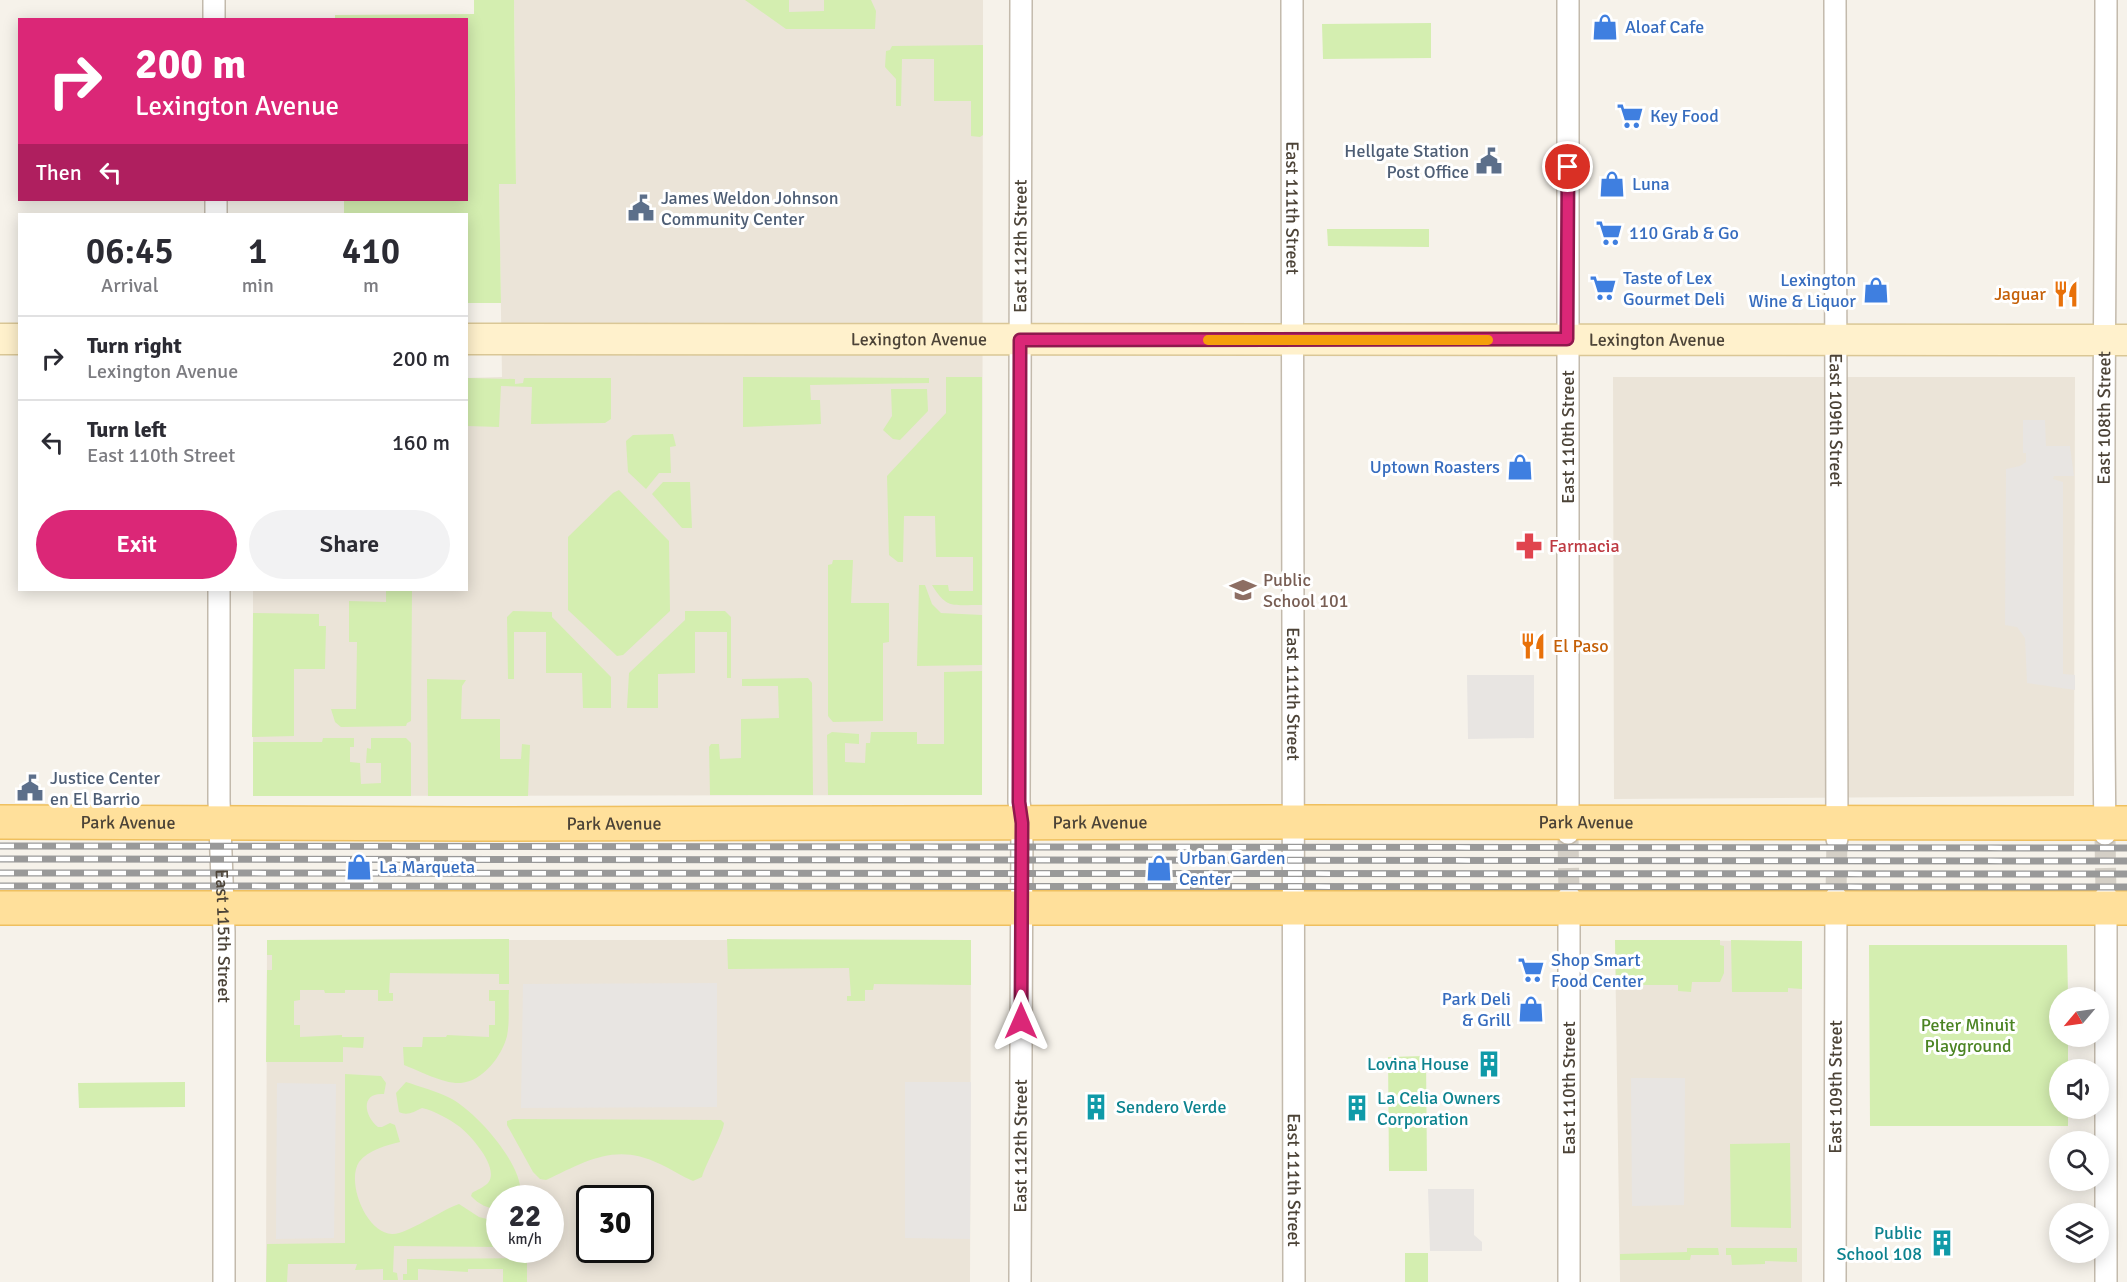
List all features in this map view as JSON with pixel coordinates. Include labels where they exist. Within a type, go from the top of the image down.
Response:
[{"type":"main road","points":[[0,339],[18,339]]},
{"type":"main road","name":"Lexington Avenue","points":[[468,339],[2115,340]]},
{"type":"main road","name":"Park Avenue","points":[[0,822],[457,824],[1293,822],[1568,830],[1837,832],[2112,828]]},
{"type":"main road","points":[[0,908],[1292,909],[1568,901],[2113,904]]},
{"type":"street","points":[[214,0],[214,18]]},
{"type":"street","name":"East 112th Street","points":[[1020,1282],[1021,0]]},
{"type":"street","name":"East 111th Street","points":[[1292,0],[1294,1282]]},
{"type":"street","name":"East 110th Street","points":[[1568,0],[1568,830]]},
{"type":"street","name":"East 109th Street","points":[[1834,0],[1837,832]]},
{"type":"street","name":"East 108th Street","points":[[2106,0],[2107,188],[2115,340],[2103,685],[2112,828]]},
{"type":"street","name":"East 115th Street","points":[[219,591],[224,1282]]},
{"type":"street","name":"East 110th Street","points":[[1568,901],[1569,1282]]},
{"type":"street","name":"East 109th Street","points":[[1835,1282],[1836,901]]},
{"type":"street","points":[[2106,1282],[2113,904]]},
{"type":"shaded area","points":[[514,0],[983,0],[982,795],[253,796],[253,591],[468,591],[468,378],[502,377],[499,184],[516,183]]},
{"type":"shaded area","points":[[1613,377],[2075,377],[2074,796],[1614,799]]},
{"type":"shaded area","points":[[2023,420],[2045,420],[2046,446],[2070,446],[2074,476],[2054,476],[2053,479],[2063,482],[2063,674],[2075,675],[2075,690],[2027,683],[2025,638],[2017,627],[2005,625],[2006,469],[2026,462],[2026,453],[2023,453]]},
{"type":"shaded area","points":[[1467,675],[1534,675],[1534,738],[1468,739]]},
{"type":"shaded area","points":[[267,940],[971,940],[970,1282],[266,1282]]},
{"type":"shaded area","points":[[1615,940],[1802,941],[1802,1282],[1620,1282]]},
{"type":"shaded area","points":[[717,983],[717,1107],[521,1108],[523,984]]},
{"type":"shaded area","points":[[1631,1078],[1685,1078],[1684,1205],[1632,1206]]},
{"type":"shaded area","points":[[905,1082],[971,1082],[970,1239],[905,1238]]},
{"type":"shaded area","points":[[277,1083],[336,1084],[334,1238],[276,1239]]},
{"type":"shaded area","points":[[1428,1189],[1474,1189],[1474,1235],[1482,1242],[1482,1251],[1430,1251]]},
{"type":"green space","points":[[474,0],[514,0],[516,184],[499,184],[501,303],[468,303],[468,213],[344,213],[344,201],[468,201],[468,18],[335,18],[335,15],[474,14]]},
{"type":"green space","points":[[745,0],[789,0],[789,12],[824,11],[824,0],[871,0],[876,11],[875,29],[786,29]]},
{"type":"green space","points":[[1431,23],[1431,58],[1323,59],[1322,24]]},
{"type":"green space","points":[[983,45],[983,135],[971,136],[971,101],[934,101],[934,59],[902,59],[901,106],[896,106],[896,79],[885,67],[886,51],[892,46]]},
{"type":"green space","points":[[1327,229],[1429,229],[1429,247],[1328,246]]},
{"type":"green space","points":[[743,377],[929,378],[929,383],[810,385],[811,400],[820,400],[821,424],[743,427]]},
{"type":"green space","points":[[946,377],[982,377],[982,605],[958,605],[947,602],[932,585],[948,585],[949,591],[973,591],[973,557],[936,557],[935,516],[904,516],[903,562],[898,562],[889,555],[887,476],[946,413]]},
{"type":"green space","points":[[468,378],[515,379],[515,384],[523,383],[524,378],[611,378],[611,419],[605,423],[531,424],[532,387],[501,386],[499,427],[468,426]]},
{"type":"green space","points":[[891,389],[927,389],[928,411],[900,440],[893,439],[883,430],[892,416]]},
{"type":"green space","points":[[673,434],[676,446],[670,447],[671,473],[659,473],[646,489],[628,472],[626,441],[633,435]]},
{"type":"green space","points":[[663,482],[690,482],[692,528],[682,528],[652,494]]},
{"type":"green space","points":[[619,490],[669,541],[670,611],[623,655],[617,656],[568,610],[568,537],[613,493]]},
{"type":"green space","points":[[833,560],[853,560],[851,603],[889,603],[889,642],[883,643],[883,721],[833,722],[828,716],[828,565],[832,564]]},
{"type":"green space","points":[[919,585],[925,585],[932,604],[941,613],[982,615],[982,665],[917,666]]},
{"type":"green space","points":[[386,591],[412,591],[411,721],[406,726],[341,727],[335,722],[331,709],[356,709],[357,642],[349,642],[349,601],[386,602]]},
{"type":"green space","points":[[513,611],[552,612],[552,617],[611,677],[611,708],[583,708],[582,673],[546,673],[546,632],[514,632],[514,679],[508,679],[507,617]]},
{"type":"green space","points":[[685,611],[725,611],[731,617],[731,678],[727,678],[727,632],[695,632],[695,673],[658,674],[658,708],[627,708],[629,673],[685,620]]},
{"type":"green space","points":[[253,613],[319,614],[319,626],[326,626],[325,669],[294,669],[294,736],[252,737]]},
{"type":"green space","points":[[982,671],[982,795],[828,795],[827,735],[832,732],[859,734],[859,744],[845,743],[845,762],[865,763],[866,743],[870,743],[871,732],[917,732],[917,744],[944,744],[944,672]]},
{"type":"green space","points":[[808,678],[812,683],[813,795],[710,795],[709,747],[711,744],[719,744],[720,759],[741,758],[741,719],[779,718],[778,686],[742,686],[742,679]]},
{"type":"green space","points":[[427,679],[466,680],[462,686],[461,719],[500,719],[500,759],[521,759],[522,744],[530,745],[528,796],[428,796]]},
{"type":"green space","points":[[323,738],[354,738],[354,747],[350,747],[350,762],[360,763],[361,784],[381,783],[381,763],[366,763],[367,748],[371,749],[371,738],[406,738],[411,743],[411,796],[253,796],[253,742],[322,742]]},
{"type":"green space","points":[[509,939],[509,984],[499,984],[499,974],[390,973],[389,993],[393,993],[393,1001],[378,1001],[378,990],[345,990],[345,993],[325,993],[324,990],[300,990],[300,1000],[294,1001],[294,1025],[300,1025],[300,1037],[342,1035],[342,1037],[364,1037],[363,1048],[343,1047],[343,1062],[266,1062],[267,970],[272,970],[272,955],[267,955],[267,940]]},
{"type":"green space","points":[[727,939],[971,940],[971,985],[874,984],[873,990],[865,990],[865,1001],[847,1001],[847,996],[851,996],[849,968],[728,969]]},
{"type":"green space","points":[[1615,940],[1720,940],[1720,945],[1724,946],[1724,973],[1720,982],[1692,982],[1691,992],[1678,991],[1678,985],[1616,985]]},
{"type":"green space","points":[[1731,940],[1802,941],[1802,989],[1788,988],[1788,992],[1732,992]]},
{"type":"green space","name":"Peter Minuit Playground","points":[[1869,945],[2067,945],[2068,987],[2049,987],[2049,1047],[2068,1047],[2068,1059],[2049,1059],[2049,1119],[2068,1119],[2068,1126],[1870,1126]]},
{"type":"green space","points":[[489,990],[509,990],[508,1025],[501,1052],[484,1073],[469,1081],[454,1083],[404,1065],[403,1047],[422,1047],[423,1037],[446,1037],[447,1035],[489,1037],[489,1025],[495,1025],[495,1001],[489,1001]]},
{"type":"green space","points":[[1426,1056],[1427,1171],[1389,1171],[1388,1057]]},
{"type":"green space","points":[[345,1074],[381,1076],[386,1083],[384,1094],[371,1097],[367,1111],[378,1127],[390,1123],[395,1125],[400,1142],[372,1151],[359,1162],[355,1182],[361,1205],[367,1216],[374,1225],[392,1234],[415,1226],[459,1204],[479,1217],[486,1219],[486,1247],[394,1246],[393,1272],[397,1273],[398,1280],[383,1280],[383,1269],[355,1270],[357,1264],[288,1264],[287,1282],[266,1282],[267,1244],[345,1243]]},
{"type":"green space","points":[[185,1082],[185,1107],[79,1108],[78,1083]]},
{"type":"green space","points":[[406,1082],[434,1091],[461,1105],[485,1127],[497,1142],[516,1172],[520,1185],[486,1185],[486,1207],[474,1199],[471,1196],[472,1193],[488,1183],[491,1177],[488,1161],[483,1153],[456,1124],[432,1111],[422,1108],[408,1114],[399,1112],[396,1093]]},
{"type":"green space","points":[[513,1119],[721,1120],[724,1123],[702,1177],[693,1181],[644,1158],[615,1154],[574,1166],[546,1180],[540,1179],[533,1172],[507,1125],[507,1121]]},
{"type":"green space","points":[[1790,1143],[1791,1228],[1731,1227],[1730,1144]]},
{"type":"green space","points":[[1687,1248],[1718,1248],[1719,1255],[1691,1255],[1690,1260],[1620,1260],[1620,1254],[1687,1252]]},
{"type":"green space","points":[[1726,1248],[1797,1248],[1797,1262],[1765,1261],[1765,1264],[1732,1265],[1731,1255],[1726,1255]]},
{"type":"green space","points":[[1405,1253],[1428,1253],[1428,1282],[1405,1282]]},
{"type":"green space","points":[[486,1258],[486,1263],[527,1263],[527,1282],[503,1282],[503,1269],[468,1269],[468,1272],[418,1269],[418,1280],[403,1280],[403,1274],[407,1274],[407,1259]]},
{"type":"tunnel","points":[[1568,837],[1569,894]]},
{"type":"tunnel","points":[[2105,837],[2106,894]]},
{"type":"tunnel","points":[[1836,893],[1837,839]]},
{"type":"railway","points":[[0,846],[2127,848]]},
{"type":"railway","points":[[0,859],[2127,861]]},
{"type":"railway","points":[[0,873],[2127,874]]},
{"type":"railway","points":[[0,886],[2127,887]]},
{"type":"slow traffic","points":[[1208,340],[1488,340]]},
{"type":"place","name":"Aloaf Cafe","points":[[1605,27]]},
{"type":"place","name":"Key Food","points":[[1630,116]]},
{"type":"place","name":"Hellgate Station Post Office","points":[[1489,161]]},
{"type":"place","name":"Luna","points":[[1612,184]]},
{"type":"place","name":"James Weldon Johnson Community Center","points":[[641,208]]},
{"type":"place","name":"110 Grab & Go","points":[[1609,233]]},
{"type":"place","name":"Taste of Lex Gourmet Deli","points":[[1603,288]]},
{"type":"place","name":"Lexington Wine & Liquor","points":[[1876,290]]},
{"type":"place","name":"Jaguar","points":[[2066,294]]},
{"type":"place","name":"Uptown Roasters","points":[[1520,467]]},
{"type":"place","name":"Farmacia","points":[[1529,546]]},
{"type":"place","name":"Public School 101","points":[[1243,590]]},
{"type":"place","name":"El Paso","points":[[1533,646]]},
{"type":"place","name":"Justice Center en El Barrio","points":[[30,788]]},
{"type":"place","name":"La Marqueta","points":[[359,867]]},
{"type":"place","name":"Urban Garden Center","points":[[1159,868]]},
{"type":"place","name":"Shop Smart Food Center","points":[[1531,970]]},
{"type":"place","name":"Park Deli & Grill","points":[[1531,1009]]},
{"type":"place","name":"Lovina House","points":[[1489,1064]]},
{"type":"place","name":"Sendero Verde","points":[[1096,1107]]},
{"type":"place","name":"La Celia Owners Corporation","points":[[1357,1108]]},
{"type":"place","name":"Public School 108","points":[[1942,1243]]},
{"type":"route","points":[[1021,1021],[1020,340],[1567,339],[1568,167]]}]
